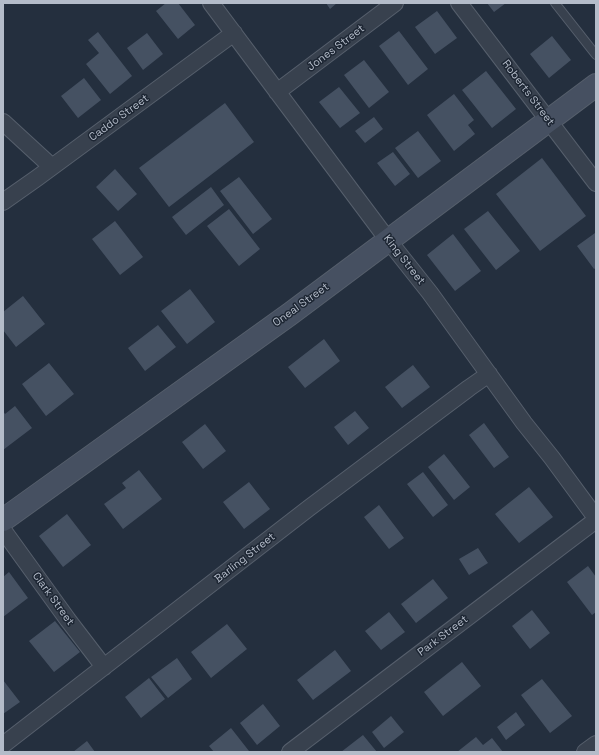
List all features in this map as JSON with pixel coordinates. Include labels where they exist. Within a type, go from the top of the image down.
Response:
[{"type":"street","name":"King Street","points":[[211,3],[388,240],[430,293],[596,519]]},
{"type":"street","name":"Jones Street","points":[[277,92],[395,3]]},
{"type":"street","name":"Roberts Street","points":[[459,3],[596,183]]},
{"type":"street","name":"Caddo Street","points":[[3,202],[234,33]]},
{"type":"street","name":"Oneal Street","points":[[3,520],[283,318],[596,85]]},
{"type":"street","points":[[3,122],[52,167]]},
{"type":"street","name":"Barling Street","points":[[3,745],[309,508],[489,374]]},
{"type":"street","name":"Park Street","points":[[290,752],[596,519]]},
{"type":"street","name":"Clark Street","points":[[3,530],[104,667]]},
{"type":"street","points":[[585,752],[596,744]]},
{"type":"lane","points":[[556,3],[596,55]]},
{"type":"building","points":[[166,3],[178,3],[195,25],[178,39],[156,11]]},
{"type":"building","points":[[326,3],[337,3],[330,9]]},
{"type":"building","points":[[487,3],[506,3],[494,12]]},
{"type":"building","points":[[437,11],[457,38],[435,54],[415,27]]},
{"type":"building","points":[[399,31],[428,69],[408,85],[379,46]]},
{"type":"building","points":[[98,32],[132,76],[110,94],[86,64],[99,53],[88,40]]},
{"type":"building","points":[[147,33],[163,54],[143,70],[127,48]]},
{"type":"building","points":[[552,36],[571,60],[549,78],[530,54]]},
{"type":"building","points":[[364,60],[389,92],[369,108],[344,75]]},
{"type":"building","points":[[486,71],[516,109],[492,128],[462,90]]},
{"type":"building","points":[[84,78],[101,100],[78,118],[61,96]]},
{"type":"building","points":[[339,87],[360,113],[340,128],[319,102]]},
{"type":"building","points":[[454,94],[474,120],[468,125],[475,134],[454,151],[427,115]]},
{"type":"building","points":[[225,103],[254,142],[169,207],[139,168]]},
{"type":"building","points":[[374,117],[383,129],[365,143],[355,131]]},
{"type":"building","points":[[418,131],[441,161],[418,178],[395,148]]},
{"type":"building","points":[[393,152],[410,174],[395,186],[377,163]]},
{"type":"building","points":[[542,158],[586,216],[540,251],[496,194]]},
{"type":"building","points":[[115,169],[137,194],[118,211],[96,187]]},
{"type":"building","points":[[239,177],[272,219],[253,234],[220,191]]},
{"type":"building","points":[[211,187],[224,205],[186,235],[172,217]]},
{"type":"building","points":[[229,209],[260,249],[239,266],[207,226]]},
{"type":"building","points":[[488,211],[520,251],[496,270],[464,229]]},
{"type":"building","points":[[115,221],[143,257],[120,275],[92,239]]},
{"type":"building","points":[[595,233],[596,268],[594,269],[577,246]]},
{"type":"building","points":[[453,234],[481,271],[455,291],[427,255]]},
{"type":"building","points":[[190,289],[215,322],[187,344],[161,311]]},
{"type":"building","points":[[23,296],[45,324],[16,347],[3,330],[3,312]]},
{"type":"building","points":[[158,325],[176,347],[145,371],[128,348]]},
{"type":"building","points":[[324,339],[340,361],[305,388],[288,367]]},
{"type":"building","points":[[49,363],[74,394],[46,416],[22,384]]},
{"type":"building","points":[[413,365],[430,387],[402,408],[385,387]]},
{"type":"building","points":[[15,406],[32,428],[3,450],[3,411],[5,414]]},
{"type":"building","points":[[355,411],[369,428],[348,445],[334,427]]},
{"type":"building","points":[[484,423],[509,457],[494,468],[469,435]]},
{"type":"building","points":[[205,424],[226,451],[203,469],[182,442]]},
{"type":"building","points":[[444,454],[470,487],[454,500],[428,467]]},
{"type":"building","points":[[139,470],[162,499],[123,529],[104,504],[126,488],[122,483]]},
{"type":"building","points":[[423,472],[448,505],[433,517],[407,484]]},
{"type":"building","points":[[249,482],[270,509],[244,529],[223,502]]},
{"type":"building","points":[[529,487],[553,517],[519,543],[495,514]]},
{"type":"building","points":[[379,505],[404,538],[389,549],[364,517]]},
{"type":"building","points":[[67,514],[91,545],[63,567],[39,536]]},
{"type":"building","points":[[478,548],[488,563],[469,575],[459,559]]},
{"type":"building","points":[[588,566],[596,577],[596,612],[592,615],[567,582]]},
{"type":"building","points":[[9,572],[28,598],[3,617],[3,577]]},
{"type":"building","points":[[433,579],[448,598],[416,623],[401,604]]},
{"type":"building","points":[[532,610],[550,633],[530,649],[512,626]]},
{"type":"building","points":[[389,612],[405,632],[381,650],[365,631]]},
{"type":"building","points":[[55,621],[80,652],[54,672],[29,641]]},
{"type":"building","points":[[227,624],[247,649],[211,678],[191,652]]},
{"type":"building","points":[[335,650],[351,671],[313,700],[297,680]]},
{"type":"building","points":[[177,658],[192,679],[168,698],[151,677]]},
{"type":"building","points":[[462,662],[481,686],[443,716],[424,692]]},
{"type":"building","points":[[149,678],[165,699],[141,718],[125,697]]},
{"type":"building","points":[[542,679],[572,716],[550,733],[521,695]]},
{"type":"building","points":[[3,680],[20,702],[3,714]]},
{"type":"building","points":[[263,704],[280,726],[257,745],[240,723]]},
{"type":"building","points":[[516,712],[525,725],[506,740],[497,727]]},
{"type":"building","points":[[391,716],[404,732],[384,748],[372,732]]},
{"type":"building","points":[[231,728],[249,751],[214,752],[209,746]]},
{"type":"building","points":[[363,735],[377,752],[341,752]]},
{"type":"building","points":[[476,737],[483,745],[492,738],[503,752],[457,752]]},
{"type":"building","points":[[87,741],[95,752],[73,752]]}]
